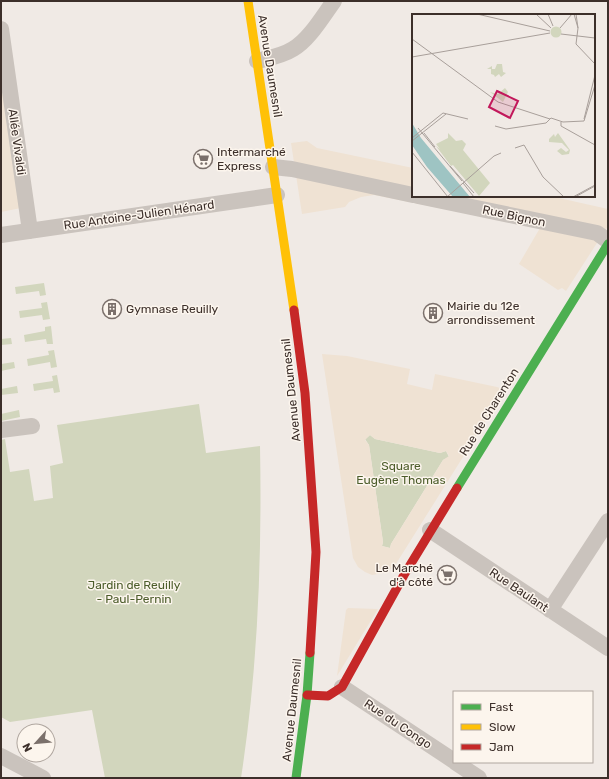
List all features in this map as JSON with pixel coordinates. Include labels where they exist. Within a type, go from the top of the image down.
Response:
[{"type":"main road","name":"Avenue Daumesnil","points":[[248,1],[305,393],[316,552],[307,695],[296,778]]},
{"type":"main road","name":"Rue de Charenton","points":[[342,687],[400,581],[430,530],[608,244]]},
{"type":"main road","points":[[307,695],[328,696],[342,687]]},
{"type":"street","points":[[257,61],[276,57],[294,49],[306,39],[334,1]]},
{"type":"street","name":"Allée Vivaldi","points":[[1,30],[30,231]]},
{"type":"street","points":[[272,167],[292,169],[412,195]]},
{"type":"street","name":"Rue Antoine-Julien Hénard","points":[[1,235],[277,195]]},
{"type":"street","name":"Rue Bignon","points":[[423,197],[597,233],[608,241]]},
{"type":"street","points":[[1,430],[32,426]]},
{"type":"street","points":[[550,610],[608,521]]},
{"type":"street","name":"Rue Baulant","points":[[430,530],[608,648]]},
{"type":"street","name":"Rue du Congo","points":[[342,687],[453,761]]},
{"type":"street","points":[[1,756],[43,778]]},
{"type":"street","name":"Rue du Congo","points":[[456,763],[479,778]]},
{"type":"green space","points":[[44,283],[46,295],[40,296],[39,291],[16,294],[15,287]]},
{"type":"green space","points":[[47,302],[50,319],[43,320],[42,315],[20,318],[19,311],[42,308],[41,303]]},
{"type":"green space","points":[[51,326],[53,344],[47,344],[46,339],[25,342],[24,335],[45,331],[45,327]]},
{"type":"green space","points":[[11,338],[12,344],[1,345],[1,339]]},
{"type":"green space","points":[[54,350],[57,367],[51,368],[50,362],[28,366],[27,359],[49,355],[48,351]]},
{"type":"green space","points":[[14,362],[15,368],[1,371],[1,364]]},
{"type":"green space","points":[[57,375],[60,392],[54,393],[53,388],[34,391],[33,384],[53,381],[52,376]]},
{"type":"green space","points":[[17,386],[18,393],[1,395],[1,389]]},
{"type":"green space","name":"Jardin de Reuilly - Paul-Pernin","points":[[199,404],[206,453],[260,446],[258,612],[247,737],[241,778],[105,778],[92,710],[10,722],[1,717],[1,440],[5,439],[10,472],[29,469],[34,501],[53,498],[50,466],[63,463],[57,425]]},
{"type":"green space","points":[[19,410],[20,417],[1,421],[1,414]]},
{"type":"green space","name":"Square Eugène Thomas","points":[[370,435],[375,439],[440,453],[446,451],[449,457],[443,460],[391,544],[390,548],[382,546],[383,542],[369,445],[365,439]]},
{"type":"shaded area","points":[[1,69],[21,208],[1,212]]},
{"type":"shaded area","points":[[307,141],[317,148],[412,168],[412,197],[554,197],[608,209],[608,226],[566,291],[562,288],[558,290],[519,264],[540,228],[374,195],[361,197],[349,202],[345,207],[302,214],[291,143]]},
{"type":"shaded area","points":[[322,354],[347,356],[410,369],[407,384],[432,390],[435,374],[505,390],[394,567],[383,573],[372,575],[358,567],[353,558]],"holes":[[[370,435],[375,439],[440,453],[446,451],[449,456],[443,460],[391,544],[390,548],[382,546],[383,542],[369,445],[365,440]]]},
{"type":"shaded area","points":[[348,608],[378,609],[337,676],[346,610]]},
{"type":"traffic: fast","points":[[457,488],[608,244]]},
{"type":"traffic: fast","points":[[296,778],[307,695],[310,653]]},
{"type":"traffic: slow","points":[[248,1],[294,310]]},
{"type":"traffic: jam","points":[[294,310],[305,393],[316,552],[310,653]]},
{"type":"traffic: jam","points":[[307,695],[328,696],[342,687],[404,575],[457,488]]},
{"type":"place","name":"Intermarché Express","points":[[203,159]]},
{"type":"place","name":"Gymnase Reuilly","points":[[112,309]]},
{"type":"place","name":"Mairie du 12e arrondissement","points":[[433,313]]},
{"type":"place","name":"Le Marché d'à côté","points":[[447,575]]}]
